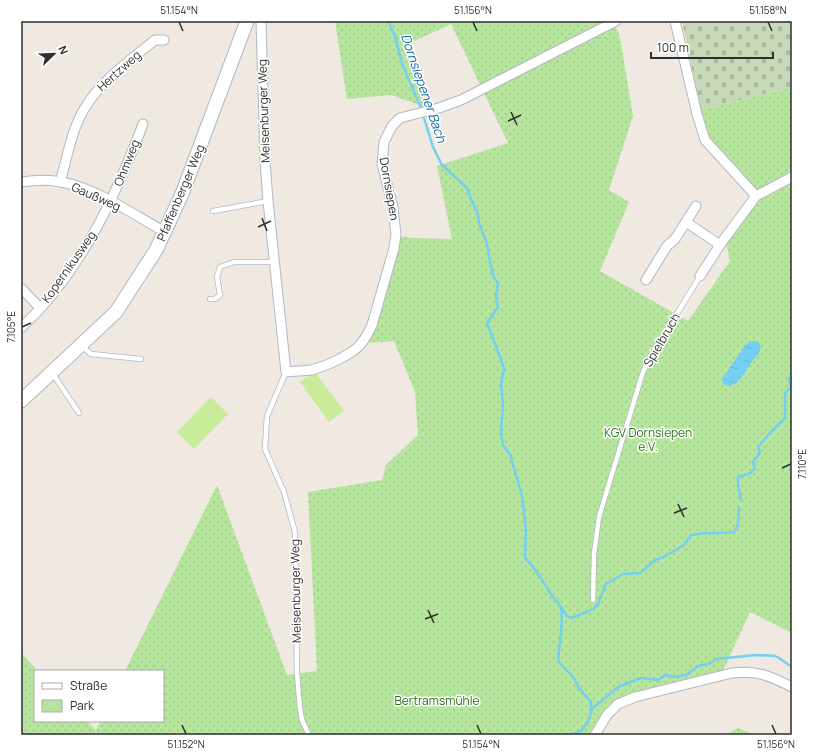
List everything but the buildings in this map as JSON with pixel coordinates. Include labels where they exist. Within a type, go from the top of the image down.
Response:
[{"type":"main road","name":"Pfaffenberger Weg","points":[[21,401],[116,312],[145,268],[165,232],[182,194],[198,155],[247,21]]},
{"type":"street","name":"Meisenburger Weg","points":[[261,21],[268,202],[286,372]]},
{"type":"street","name":"Dornsiepen","points":[[286,372],[311,370],[335,360],[355,349],[367,336],[372,325],[394,248],[396,235],[392,207],[382,164],[383,147],[390,129],[396,121],[402,116],[422,112],[461,100],[616,21]]},
{"type":"street","points":[[675,21],[697,114],[704,137],[708,145],[756,196]]},
{"type":"street","name":"Hertzweg","points":[[60,182],[78,122],[82,112],[90,100],[105,82],[155,40],[164,40]]},
{"type":"street","name":"Ohmweg","points":[[111,202],[143,124]]},
{"type":"street","name":"Spielbruch","points":[[700,276],[720,244],[756,196],[792,177]]},
{"type":"street","name":"Gaußweg","points":[[21,182],[46,180],[60,182],[89,191],[165,232]]},
{"type":"street","name":"Kopernikusweg","points":[[21,328],[40,308],[74,265],[111,202]]},
{"type":"street","points":[[646,280],[667,246],[675,239],[696,206]]},
{"type":"street","points":[[686,222],[720,244]]},
{"type":"street","points":[[21,288],[40,308]]},
{"type":"street","points":[[595,735],[607,715],[618,704],[732,673],[746,672],[770,676],[792,687]]},
{"type":"lane","points":[[213,211],[268,202]]},
{"type":"lane","points":[[210,299],[215,299],[220,295],[217,277],[220,268],[234,262],[274,262]]},
{"type":"lane","name":"Spielbruch","points":[[593,600],[596,539],[599,517],[642,375],[648,361],[700,276]]},
{"type":"lane","points":[[81,345],[91,354],[141,359]]},
{"type":"lane","name":"Meisenburger Weg","points":[[286,372],[267,416],[265,449],[284,492],[295,532],[297,673],[302,720],[309,735]]},
{"type":"lane","points":[[52,373],[79,413]]},
{"type":"green space","points":[[335,21],[613,21],[620,37],[633,116],[609,190],[629,202],[600,271],[688,321],[730,261],[726,243],[758,198],[756,189],[711,142],[705,130],[701,110],[792,87],[792,633],[750,612],[722,673],[625,698],[592,735],[21,735],[21,653],[37,670],[34,670],[34,722],[88,722],[96,730],[100,722],[164,722],[164,670],[125,670],[217,485],[287,675],[317,671],[308,492],[382,480],[386,465],[418,435],[415,392],[394,341],[365,343],[399,236],[413,238],[452,239],[437,166],[508,143],[451,24],[404,46],[426,107],[391,95],[347,99]]},
{"type":"green space","points":[[682,21],[792,21],[792,87],[701,110]]},
{"type":"green space","points":[[315,372],[344,411],[329,422],[300,382]]},
{"type":"green space","points":[[211,397],[228,414],[194,449],[177,432]]},
{"type":"green space","points":[[738,728],[755,735],[725,735]]},
{"type":"water","points":[[752,341],[758,342],[761,347],[758,355],[737,383],[733,385],[723,384],[722,379],[746,344]]},
{"type":"waterway","name":"Dornsiepener Bach","points":[[388,21],[395,36],[402,64],[422,110]]},
{"type":"waterway","name":"Dornsiepener Bach","points":[[423,115],[433,147],[442,165],[467,188],[477,211],[479,223],[487,244],[494,278],[498,283],[496,297],[498,307],[487,323],[504,368],[501,385],[503,404],[501,432],[503,445],[510,454],[522,496],[526,530],[525,558],[537,572],[552,596],[559,603],[562,621],[558,661],[573,677],[579,688],[591,702],[591,711]]},
{"type":"waterway","points":[[741,500],[738,477],[751,473],[755,468],[753,462],[760,453],[758,447],[785,418],[785,393],[791,387],[789,379],[792,375]]},
{"type":"waterway","points":[[561,607],[567,616],[571,618],[587,612],[598,604],[606,584],[623,574],[640,573],[655,560],[664,557],[684,545],[691,535],[734,532],[738,525],[739,508]]},
{"type":"waterway","points":[[570,735],[581,731],[588,722],[592,709],[618,687],[641,678],[658,680],[665,675],[675,677],[686,675],[698,666],[709,664],[716,659],[756,655],[775,656],[792,667]]},
{"type":"park label","name":"KGV Dornsiepen e.V.","points":[[648,440]]},
{"type":"park label","name":"Bertramsmühle","points":[[437,701]]}]
